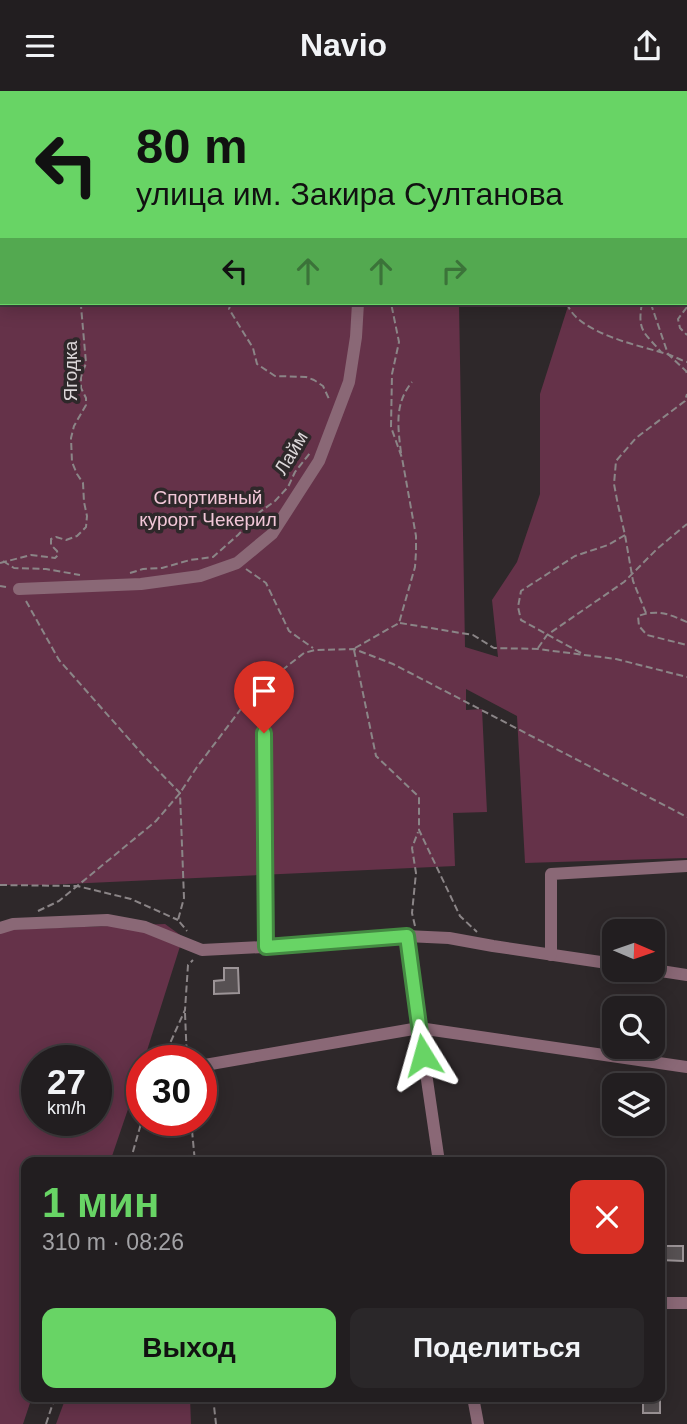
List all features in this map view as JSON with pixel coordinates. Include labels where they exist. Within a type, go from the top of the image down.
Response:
[{"type":"street","points":[[19,590],[141,584],[201,576],[237,563],[272,534],[319,461],[349,382],[358,305]]},
{"type":"street","points":[[264,733],[266,947]]},
{"type":"street","points":[[551,955],[551,874],[687,866]]},
{"type":"street","points":[[4,926],[107,920],[145,927],[202,950],[412,937],[449,938],[602,962]]},
{"type":"street","points":[[412,937],[419,1028],[438,1157]]},
{"type":"street","points":[[665,972],[687,975]]},
{"type":"street","points":[[217,1063],[419,1028],[687,1067]]},
{"type":"street","points":[[665,1303],[687,1303]]},
{"type":"street","points":[[474,1402],[478,1424]]},
{"type":"path","name":"Ягодка","points":[[1,562],[31,555],[55,558],[58,552],[51,545],[51,539],[56,537],[66,540],[77,537],[86,527],[88,516],[84,502],[85,489],[72,462],[71,438],[74,426],[86,405],[81,389],[81,377],[86,363],[80,305]]},
{"type":"path","points":[[230,305],[229,309],[253,348],[257,364],[275,376],[306,377],[314,380],[323,386],[330,400]]},
{"type":"path","points":[[391,305],[399,342],[392,374],[391,427],[402,458]]},
{"type":"path","points":[[568,305],[569,310],[593,329],[687,362]]},
{"type":"path","points":[[642,305],[641,328],[662,353]]},
{"type":"path","points":[[652,305],[668,354],[687,374]]},
{"type":"path","points":[[687,307],[678,319],[680,328],[687,335]]},
{"type":"path","points":[[398,623],[415,568],[416,552],[416,536],[397,421],[399,404],[412,381]]},
{"type":"path","points":[[646,613],[633,581],[614,484],[616,461],[636,438],[685,401],[687,394]]},
{"type":"path","name":"Лайм","points":[[122,575],[213,557],[288,487],[295,471],[315,446]]},
{"type":"path","points":[[538,649],[547,635],[624,582],[687,524]]},
{"type":"path","points":[[585,655],[521,620],[517,607],[521,591],[575,556],[608,545],[625,535]]},
{"type":"path","points":[[1,562],[14,568],[46,569],[79,575]]},
{"type":"path","points":[[237,563],[266,583],[289,631],[314,650]]},
{"type":"path","points":[[19,590],[59,660],[180,793]]},
{"type":"path","points":[[687,622],[662,612],[638,615],[639,626],[647,635],[687,645]]},
{"type":"path","points":[[354,649],[398,623],[473,635],[494,648],[538,649],[616,659],[687,677]]},
{"type":"path","points":[[354,649],[376,756],[419,797],[419,830],[412,848],[416,873],[412,937]]},
{"type":"path","points":[[36,913],[59,901],[156,821],[180,793],[253,693],[304,653],[314,650],[354,649],[393,664],[687,817]]},
{"type":"path","points":[[243,706],[264,733]]},
{"type":"path","points":[[419,830],[460,916],[477,931]]},
{"type":"path","points":[[0,885],[78,886],[131,899],[178,920]]},
{"type":"path","points":[[185,1010],[186,1045]]},
{"type":"path","points":[[131,1157],[137,1136]]},
{"type":"path","points":[[193,1136],[195,1157]]},
{"type":"path","points":[[46,1424],[53,1402]]},
{"type":"path","points":[[214,1402],[216,1424]]},
{"type":"green space","name":"Спортивный курорт Чекерил","points":[[0,305],[459,305],[465,647],[498,657],[492,600],[517,562],[540,494],[540,394],[568,305],[687,305],[687,858],[525,863],[517,716],[466,689],[466,710],[482,709],[487,812],[453,813],[455,866],[0,885]]},
{"type":"green space","points":[[165,924],[183,937],[149,1045],[126,1045],[126,1115],[112,1157],[21,1157],[21,1402],[30,1402],[23,1424],[0,1424],[0,930]]},
{"type":"green space","points":[[64,1402],[190,1402],[191,1424],[56,1424]]},
{"type":"building","points":[[224,968],[238,968],[239,993],[214,994],[214,981],[224,980]]},
{"type":"building","points":[[665,1246],[683,1246],[683,1261],[665,1260]]},
{"type":"building","points":[[643,1402],[660,1402],[660,1413],[643,1413]]},
{"type":"route","points":[[264,733],[266,947],[407,936],[423,1055]]}]
